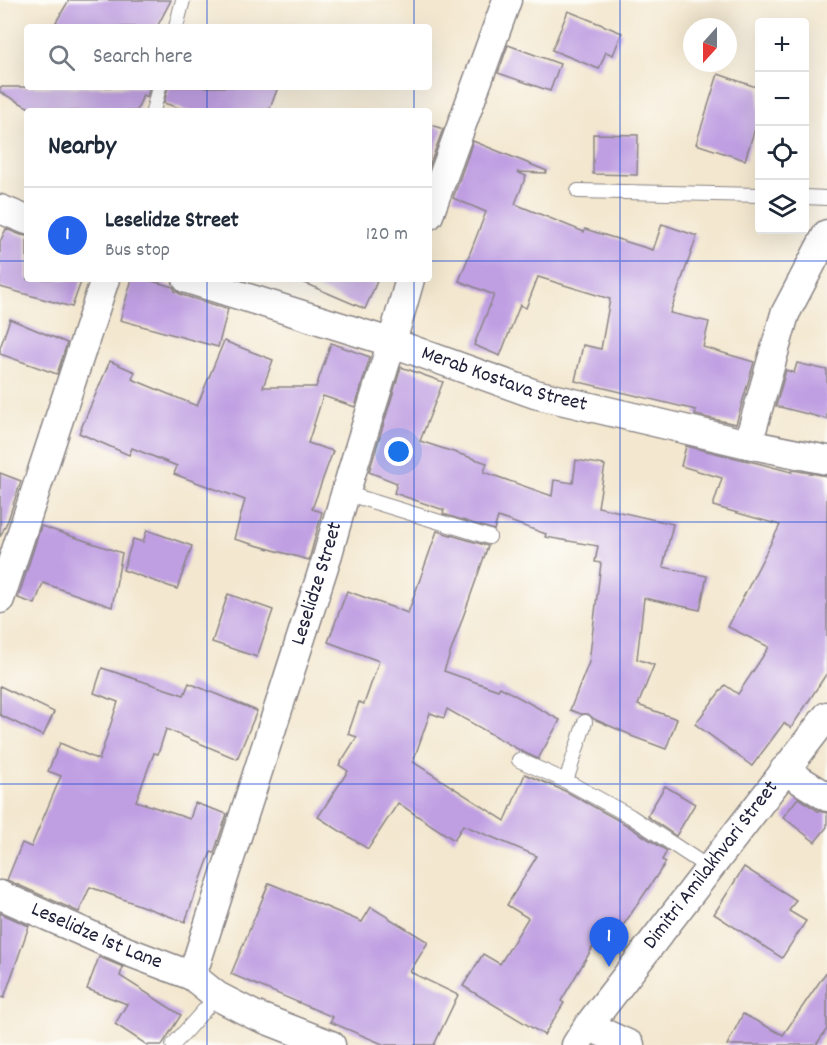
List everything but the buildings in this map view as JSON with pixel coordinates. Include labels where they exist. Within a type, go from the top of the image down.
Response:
[{"type":"street","points":[[432,207],[507,0]]},
{"type":"street","points":[[0,209],[24,219]]},
{"type":"street","points":[[748,444],[784,314],[827,234]]},
{"type":"street","points":[[0,599],[104,282]]},
{"type":"street","name":"Merab Kostava Street","points":[[197,282],[393,343],[535,394],[748,444],[827,460]]},
{"type":"street","name":"Leselidze Street","points":[[192,976],[328,554],[393,343],[409,282]]},
{"type":"street","name":"Dimitri Amilakhvari Street","points":[[582,1036],[827,716]]},
{"type":"street","points":[[784,770],[827,797]]},
{"type":"street","name":"Leselidze 1st Lane","points":[[0,895],[126,951],[192,976]]},
{"type":"street","points":[[192,976],[217,996],[254,1016],[332,1045]]},
{"type":"street","points":[[582,1036],[630,1045]]},
{"type":"lane","points":[[177,24],[183,0]]},
{"type":"lane","points":[[154,108],[158,90]]},
{"type":"lane","points":[[578,191],[755,195]]},
{"type":"lane","points":[[809,197],[827,198]]},
{"type":"lane","points":[[345,493],[489,537]]},
{"type":"lane","points":[[566,781],[585,722]]},
{"type":"lane","points":[[519,760],[566,781],[630,816],[709,868]]},
{"type":"lane","points":[[173,1045],[217,996]]},
{"type":"place","name":"Leselidze Street","points":[[609,967]]}]
